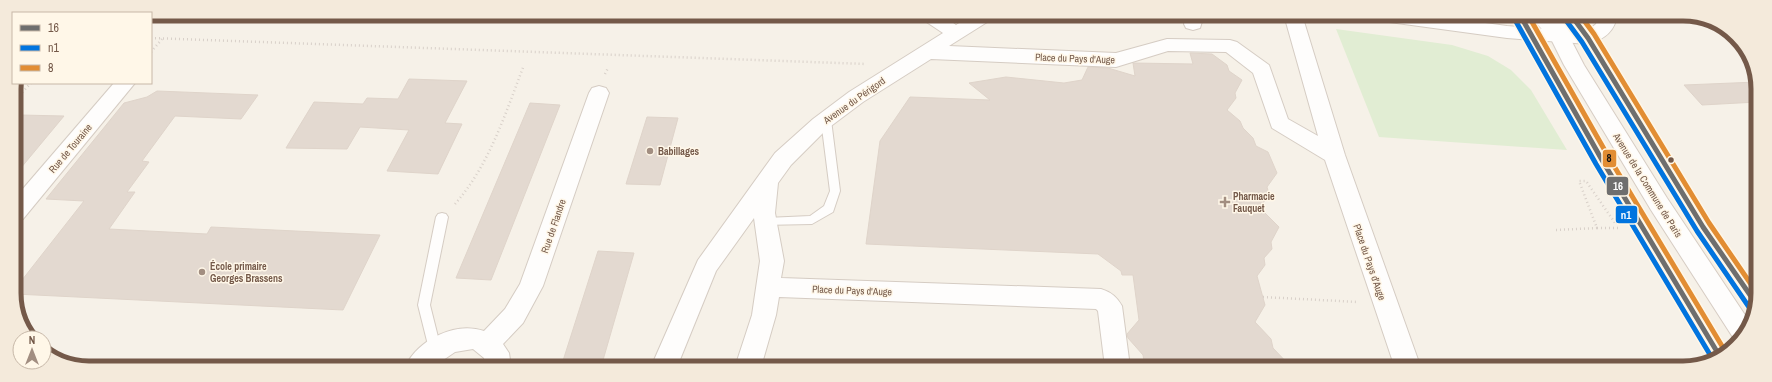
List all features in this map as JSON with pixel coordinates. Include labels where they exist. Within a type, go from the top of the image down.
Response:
[{"type":"street","points":[[937,21],[956,34]]},
{"type":"street","name":"Avenue du Périgord","points":[[667,361],[706,267],[783,159],[826,120],[856,97],[975,21]]},
{"type":"street","name":"Place du Pays d'Auge","points":[[1295,21],[1334,155],[1384,304],[1405,361]]},
{"type":"street","points":[[1426,21],[1507,32],[1588,38],[1598,34],[1606,27],[1607,21]]},
{"type":"street","name":"Avenue de la Commune de Paris","points":[[1544,21],[1559,36],[1576,69],[1659,204],[1740,329]]},
{"type":"street","points":[[1559,36],[1565,21]]},
{"type":"street","name":"Place du Pays d'Auge","points":[[928,52],[1116,60],[1167,45],[1230,46],[1262,70],[1279,123],[1334,155]]},
{"type":"street","name":"Rue de Touraine","points":[[21,206],[123,84]]},
{"type":"street","name":"Rue de Flandre","points":[[424,361],[435,349],[450,342],[468,339],[480,341],[492,356],[532,286],[599,93]]},
{"type":"street","name":"Avenue du Périgord","points":[[750,361],[764,315],[772,262],[764,213],[767,183]]},
{"type":"street","name":"Place du Pays d'Auge","points":[[769,287],[1101,299],[1110,306],[1117,361]]},
{"type":"lane","points":[[1523,21],[1641,227],[1716,352]]},
{"type":"lane","points":[[1575,21],[1588,38],[1703,227],[1751,297]]},
{"type":"lane","points":[[766,222],[812,220],[829,209],[835,191],[826,120]]},
{"type":"lane","points":[[435,349],[424,305],[442,217]]},
{"type":"path","points":[[152,38],[881,65],[897,71]]},
{"type":"path","points":[[152,51],[163,38]]},
{"type":"path","points":[[442,217],[464,195],[488,155],[524,66]]},
{"type":"path","points":[[21,94],[30,84]]},
{"type":"path","points":[[1597,228],[1579,181],[1586,181],[1619,228]]},
{"type":"path","points":[[1556,230],[1641,227]]},
{"type":"path","points":[[1263,297],[1384,304]]},
{"type":"green space","points":[[1336,29],[1452,45],[1488,56],[1511,70],[1531,90],[1567,150],[1379,137]]},
{"type":"building","points":[[1190,53],[1212,54],[1227,65],[1229,71],[1242,80],[1235,93],[1236,98],[1227,110],[1240,121],[1243,128],[1253,138],[1256,146],[1268,152],[1277,173],[1267,187],[1269,194],[1260,208],[1279,227],[1271,242],[1272,249],[1264,258],[1265,265],[1257,276],[1265,305],[1255,322],[1271,339],[1273,348],[1285,361],[1144,361],[1143,355],[1128,338],[1127,334],[1139,320],[1133,275],[1122,275],[1121,271],[1098,254],[866,244],[880,141],[910,97],[990,100],[969,83],[1006,77],[1064,83],[1082,80],[1088,67],[1108,68],[1135,76],[1133,63],[1193,64]]},
{"type":"building","points":[[409,79],[467,81],[445,123],[462,124],[438,174],[387,171],[409,130],[360,127],[347,149],[286,148],[314,102],[363,104],[367,98],[398,99]]},
{"type":"building","points":[[1750,82],[1751,102],[1702,105],[1684,85]]},
{"type":"building","points":[[157,91],[258,95],[241,119],[175,116],[142,161],[149,162],[127,192],[135,192],[109,229],[207,234],[211,227],[380,235],[343,310],[21,294],[21,281],[84,201],[46,199],[124,103],[147,97]]},
{"type":"building","points":[[530,103],[560,105],[491,280],[456,278]]},
{"type":"building","points":[[21,115],[64,116],[21,168]]},
{"type":"building","points":[[647,117],[678,118],[660,185],[626,184]]},
{"type":"building","points":[[598,251],[634,253],[603,361],[563,361]]},
{"type":"transit line","name":"n1","points":[[1516,21],[1596,164],[1710,355]]},
{"type":"transit line","name":"16","points":[[1523,21],[1602,160],[1717,352]]},
{"type":"transit line","name":"8","points":[[1531,21],[1608,156],[1723,348]]},
{"type":"transit line","name":"n1","points":[[1566,21],[1582,42],[1697,231],[1749,308]]},
{"type":"transit line","name":"16","points":[[1575,21],[1588,38],[1703,227],[1751,296]]},
{"type":"transit line","name":"8","points":[[1584,21],[1594,34],[1709,223],[1751,284]]},
{"type":"place","name":"Babillages","points":[[650,151]]},
{"type":"place","name":"Pharmacie Fauquet","points":[[1225,202]]},
{"type":"place","name":"École primaire Georges Brassens","points":[[202,272]]}]
